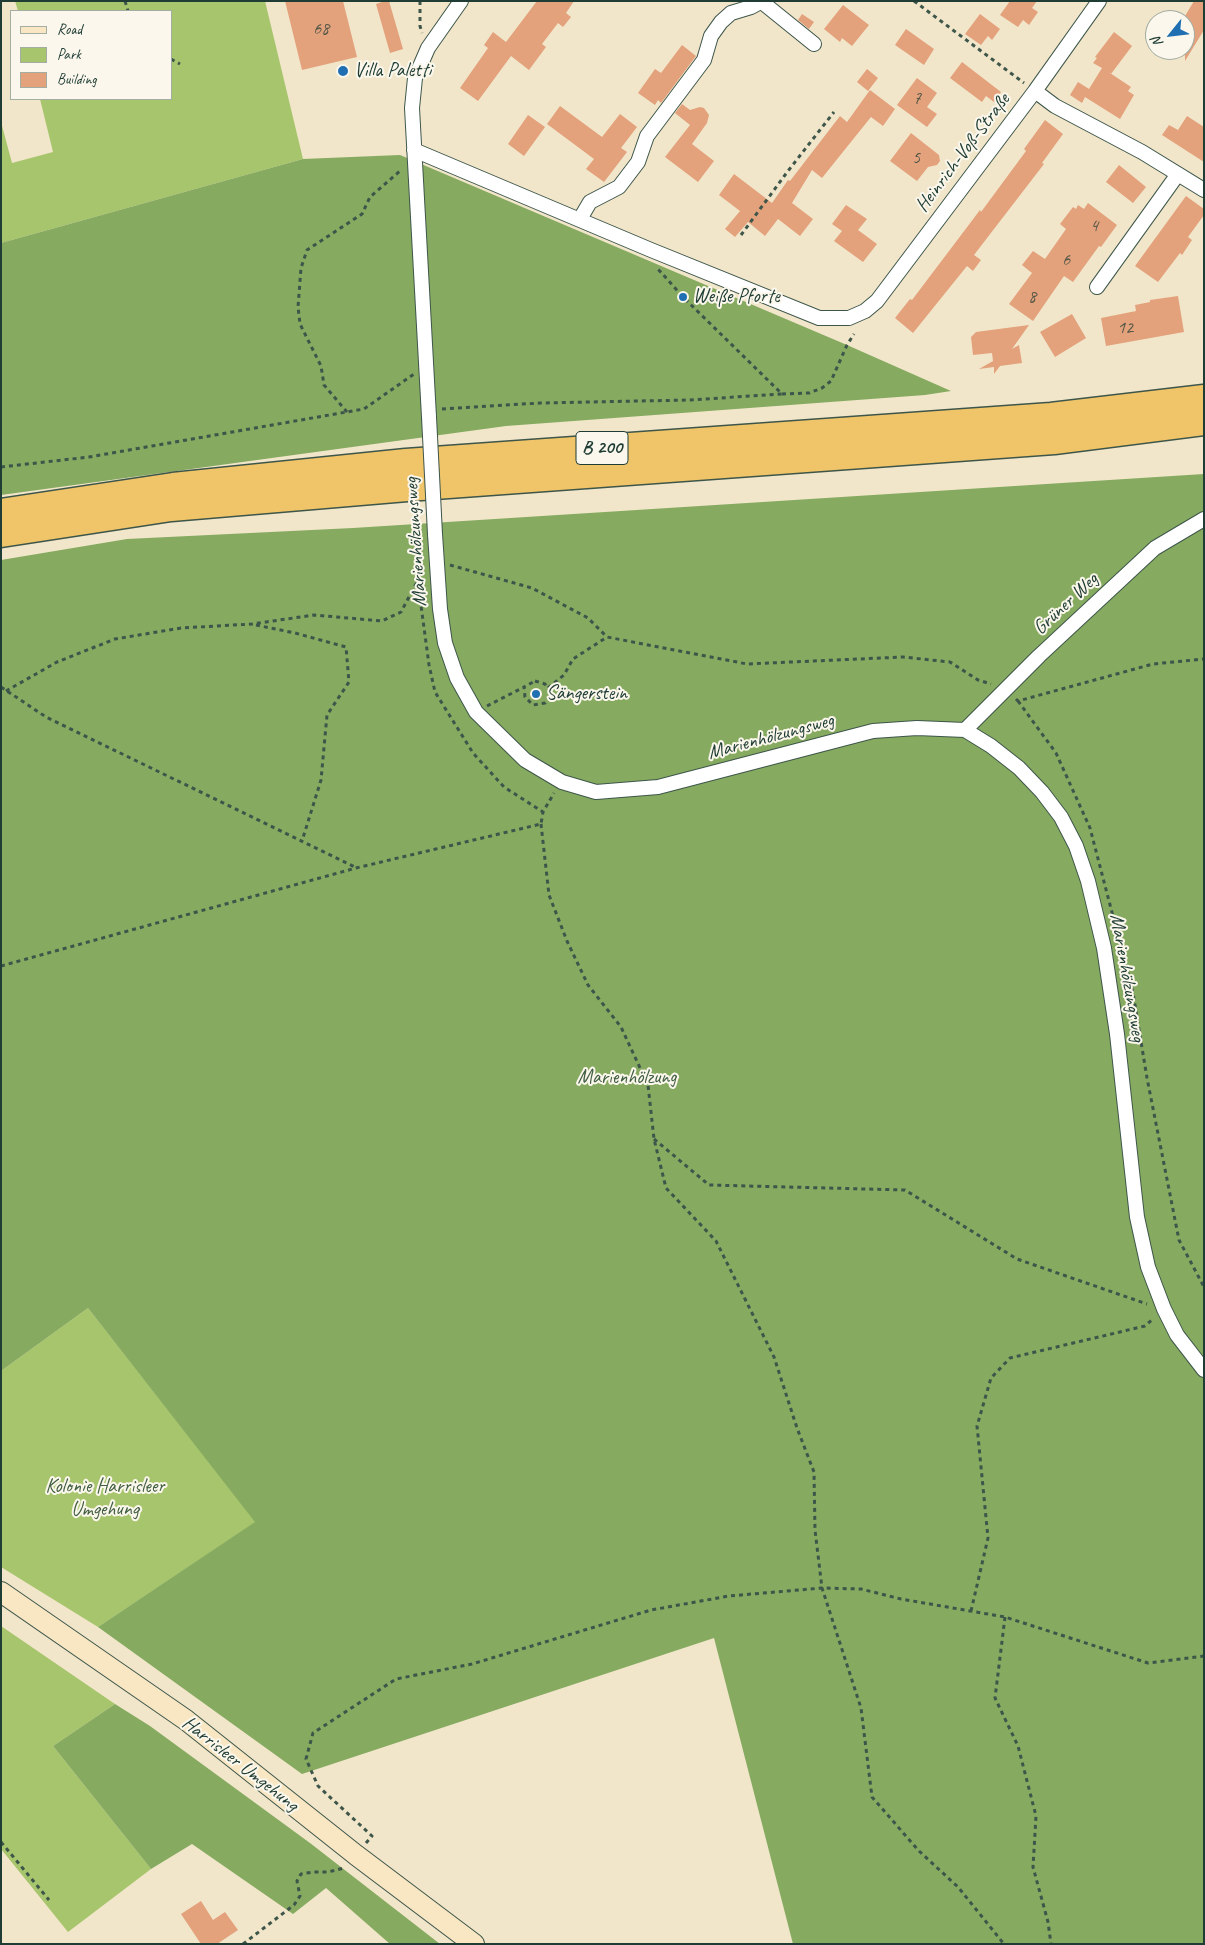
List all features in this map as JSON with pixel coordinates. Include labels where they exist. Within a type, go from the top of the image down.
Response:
[{"type":"highway","name":"B 200","points":[[1,512],[173,486],[406,462],[1051,416],[1204,398]]},
{"type":"highway","name":"B 200","points":[[1,534],[172,508],[407,488],[1054,441],[1204,422]]},
{"type":"main road","name":"Harrisleer Umgehung","points":[[1,1592],[186,1720],[356,1855],[474,1944]]},
{"type":"street","name":"Marienhölzungsweg","points":[[461,1],[428,48],[415,78],[412,108],[440,609],[445,643],[457,678],[476,712],[526,760],[562,782],[596,792],[658,787],[874,731],[917,728],[965,730],[992,746],[1019,768],[1042,792],[1061,817],[1072,839],[1088,881],[1104,948],[1118,1034],[1137,1217],[1148,1267],[1164,1309],[1177,1335],[1204,1370]]},
{"type":"street","name":"Heinrich-Voß-Straße","points":[[651,250],[819,318],[849,318],[865,311],[877,300],[1035,91],[1099,1]]},
{"type":"street","points":[[580,219],[590,202],[619,186],[638,162],[647,136],[704,60],[711,36],[721,22],[731,13],[762,2],[814,44]]},
{"type":"street","points":[[1035,91],[1055,106],[1142,152],[1204,190]]},
{"type":"street","points":[[414,150],[651,250]]},
{"type":"street","points":[[1097,287],[1178,174]]},
{"type":"street","name":"Grüner Weg","points":[[965,730],[1004,689],[1156,548],[1204,519]]},
{"type":"path","points":[[420,1],[420,26],[428,48]]},
{"type":"path","points":[[914,1],[1035,91]]},
{"type":"path","points":[[172,60],[180,64]]},
{"type":"path","points":[[741,235],[834,112]]},
{"type":"path","points":[[346,412],[324,385],[321,366],[300,324],[298,308],[301,268],[307,250],[362,214],[370,197],[400,171]]},
{"type":"path","points":[[651,250],[656,266],[683,297],[782,394]]},
{"type":"path","points":[[429,414],[540,403],[689,400],[809,392],[831,381],[854,334]]},
{"type":"path","points":[[1,467],[89,457],[364,409],[426,364]]},
{"type":"path","points":[[6,691],[57,662],[115,639],[181,628],[252,624],[314,615],[382,620],[401,612],[417,582],[438,569],[456,565],[532,588],[588,618],[607,637],[747,664],[904,657],[950,662],[978,680],[1004,689],[1018,701],[1153,664],[1204,659]]},
{"type":"path","points":[[252,624],[346,647],[349,682],[327,715],[322,780],[302,841]]},
{"type":"path","points":[[548,688],[564,675],[573,659],[607,637]]},
{"type":"path","points":[[476,712],[524,687],[535,682],[545,684],[550,696],[545,703],[533,705],[525,697],[524,687]]},
{"type":"path","points":[[1,687],[46,717],[356,868]]},
{"type":"path","points":[[562,782],[543,812],[541,824],[550,895],[567,941],[588,985],[621,1027],[648,1085],[654,1139],[666,1188],[716,1241],[774,1357],[814,1472],[815,1530],[822,1588],[861,1708],[872,1797],[919,1851],[958,1887],[1004,1944]]},
{"type":"path","points":[[1,966],[356,868],[541,824]]},
{"type":"path","points":[[654,1139],[709,1185],[905,1190],[1018,1259],[1164,1309],[1145,1326],[1010,1358],[991,1378],[977,1426],[988,1538],[971,1611]]},
{"type":"path","points":[[243,1944],[294,1905],[300,1896],[297,1881],[301,1874],[342,1870],[372,1836],[318,1786],[306,1758],[313,1733],[396,1679],[472,1664],[651,1610],[729,1596],[822,1588],[861,1589],[901,1599],[1005,1617],[1148,1663],[1204,1656]]},
{"type":"path","points":[[1005,1617],[995,1698],[1018,1746],[1036,1816],[1033,1867],[1048,1922],[1051,1944]]},
{"type":"path","points":[[1,1842],[49,1900]]},
{"type":"green space","points":[[15,1],[265,1],[303,159],[1,243],[1,122],[12,163],[53,152],[40,100],[172,100],[172,10],[18,10]]},
{"type":"green space","points":[[400,155],[951,391],[925,395],[506,426],[1,495],[1,243],[303,159]]},
{"type":"green space","name":"Marienhölzung","points":[[1204,474],[1204,1944],[793,1944],[714,1638],[302,1774],[98,1627],[255,1522],[88,1308],[1,1371],[1,560],[127,539],[353,528]]},
{"type":"green space","name":"Kolonie Harrisleer Umgehung","points":[[88,1308],[256,1522],[98,1627],[1,1567],[1,1371]]},
{"type":"green space","points":[[1,1626],[115,1704],[53,1746],[151,1869],[68,1932],[1,1849]]},
{"type":"green space","points":[[115,1704],[150,1726],[310,1843],[440,1944],[390,1944],[326,1888],[293,1914],[192,1844],[151,1869],[53,1746]]},
{"type":"building","points":[[285,1],[343,1],[357,57],[302,70]]},
{"type":"building","points":[[389,1],[403,49],[390,53],[376,4]]},
{"type":"building","points":[[537,1],[574,1],[566,13],[571,17],[563,27],[558,23],[542,44],[546,47],[529,70],[511,56],[478,101],[460,88],[488,48],[484,45],[493,32],[506,42]]},
{"type":"building","points":[[1010,1],[1037,1],[1032,8],[1038,12],[1029,25],[1023,20],[1018,27],[1000,15]]},
{"type":"building","points":[[1194,1],[1204,1],[1204,30],[1195,45],[1195,10],[1189,10]]},
{"type":"building","points":[[843,5],[869,25],[852,46],[842,38],[840,42],[824,29]]},
{"type":"building","points":[[802,14],[814,22],[809,29],[798,20]]},
{"type":"building","points":[[980,14],[1000,29],[992,40],[988,36],[981,45],[965,34]]},
{"type":"building","points":[[906,29],[934,49],[924,65],[895,45]]},
{"type":"building","points":[[1114,32],[1132,46],[1111,74],[1131,87],[1128,91],[1134,95],[1120,119],[1085,97],[1082,103],[1070,95],[1078,82],[1089,89],[1102,68],[1093,63],[1097,58],[1095,57]]},
{"type":"building","points":[[682,45],[696,56],[661,103],[658,100],[655,105],[638,93],[655,69],[661,73]]},
{"type":"building","points":[[962,62],[1001,92],[994,102],[986,96],[982,102],[950,78]]},
{"type":"building","points":[[867,69],[878,78],[868,91],[857,82]]},
{"type":"building","points":[[917,78],[937,93],[927,107],[937,114],[927,127],[897,105]]},
{"type":"building","points":[[870,90],[895,109],[883,126],[871,117],[822,178],[812,170],[792,203],[813,219],[800,236],[778,219],[765,236],[748,222],[735,237],[725,229],[740,211],[719,195],[734,174],[772,203],[788,180],[790,181],[840,116],[847,122]]},
{"type":"building","points":[[682,104],[690,110],[700,107],[704,108],[709,115],[707,123],[692,144],[714,161],[698,182],[665,157],[690,125],[675,113]]},
{"type":"building","points":[[560,106],[602,137],[620,114],[637,127],[621,148],[627,152],[604,182],[586,169],[594,159],[547,124]]},
{"type":"building","points":[[528,115],[545,127],[524,156],[508,144]]},
{"type":"building","points":[[1187,116],[1204,127],[1204,162],[1162,135],[1169,125],[1178,130]]},
{"type":"building","points":[[1045,120],[1063,134],[1042,163],[1044,164],[974,255],[981,260],[973,271],[967,266],[913,333],[895,318],[910,299],[912,300],[980,210],[981,212],[1026,151],[1024,149]]},
{"type":"building","points":[[911,133],[939,155],[940,161],[937,165],[928,167],[917,181],[890,161]]},
{"type":"building","points":[[1119,165],[1146,187],[1133,203],[1106,182]]},
{"type":"building","points":[[1186,196],[1204,209],[1204,215],[1188,237],[1192,240],[1182,255],[1180,253],[1158,282],[1135,266]]},
{"type":"building","points":[[1088,203],[1117,225],[1073,282],[1064,276],[1033,321],[1009,304],[1032,273],[1022,265],[1033,251],[1045,259],[1066,229],[1060,224],[1073,207],[1076,209],[1078,205],[1084,209]]},
{"type":"building","points":[[846,205],[867,219],[858,230],[877,244],[863,262],[834,241],[842,231],[832,224]]},
{"type":"building","points":[[1178,296],[1184,332],[1106,346],[1101,318],[1136,311],[1135,305],[1150,302],[1150,300]]},
{"type":"building","points":[[1072,314],[1086,338],[1055,357],[1040,332]]},
{"type":"building","points":[[1029,325],[1012,349],[1019,345],[1022,363],[1000,366],[994,374],[994,367],[979,369],[993,361],[992,353],[973,355],[971,337],[976,332]]},
{"type":"building","points":[[201,1901],[213,1920],[225,1912],[238,1930],[217,1944],[201,1944],[181,1914]]},
{"type":"place","name":"Villa Paletti","points":[[343,71]]},
{"type":"place","name":"Weiße Pforte","points":[[683,297]]},
{"type":"place","name":"Sängerstein","points":[[536,694]]}]
